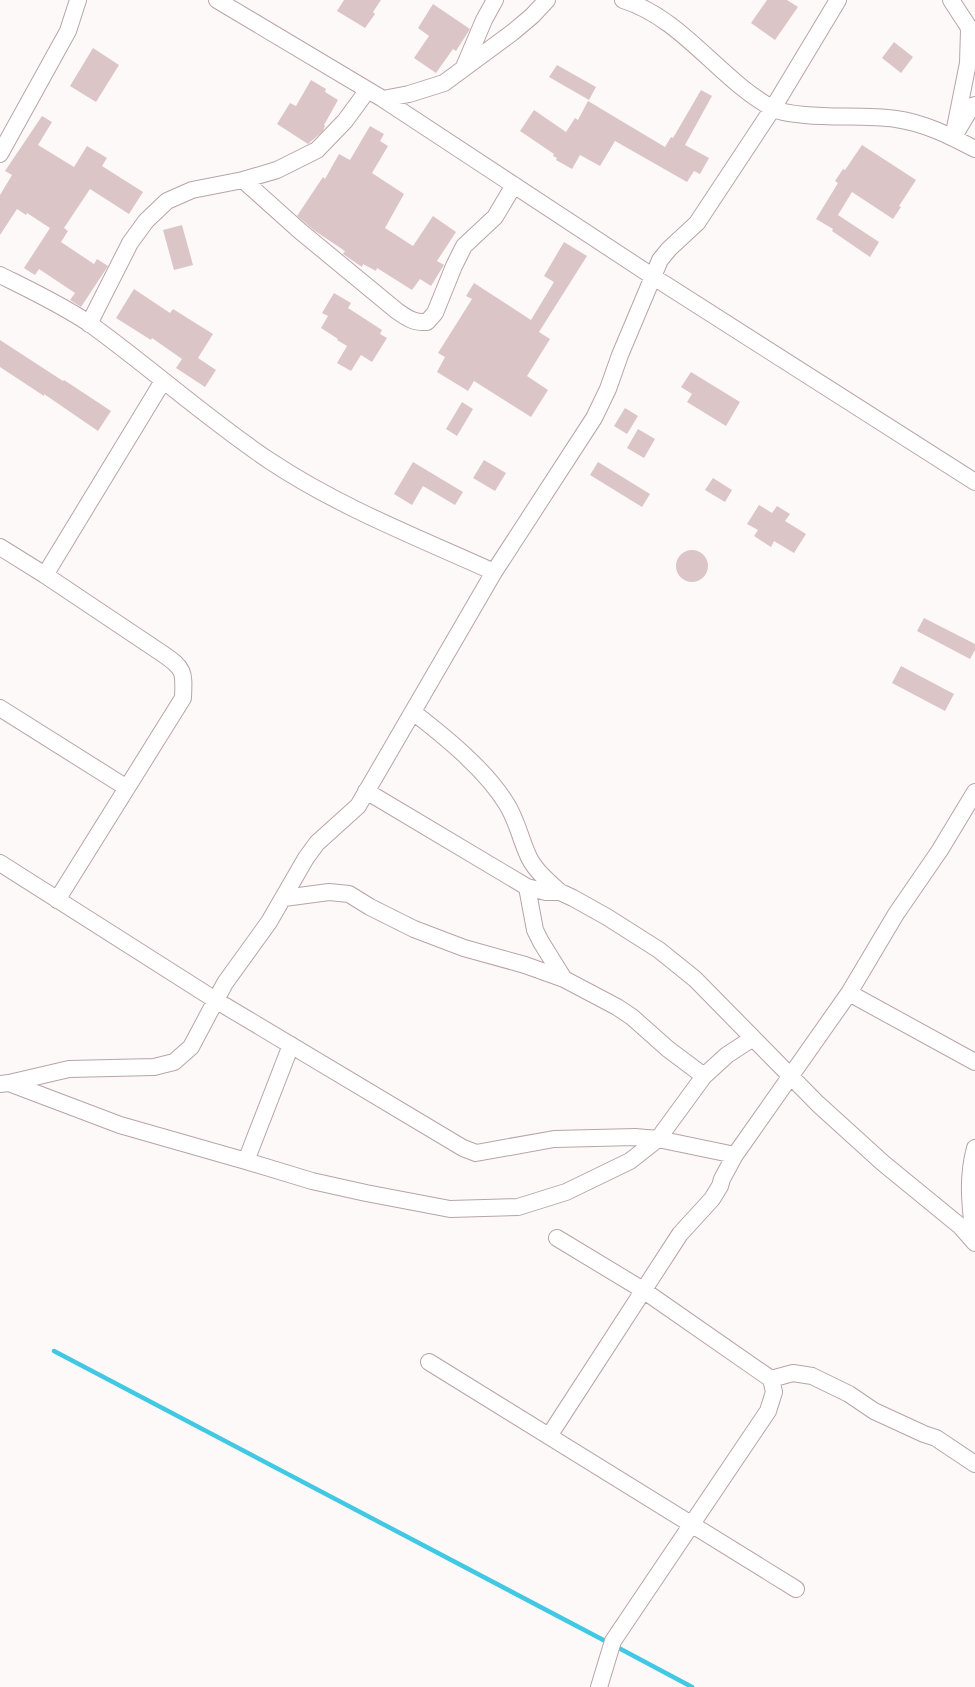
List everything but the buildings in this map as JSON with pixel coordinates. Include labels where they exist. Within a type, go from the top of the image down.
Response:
[{"type":"street","points":[[0,154],[68,31],[78,0]]},
{"type":"street","points":[[217,0],[383,99],[652,276],[975,482]]},
{"type":"street","points":[[464,67],[494,0]]},
{"type":"street","points":[[383,99],[409,94],[444,82],[513,32],[547,0]]},
{"type":"street","points":[[623,0],[645,4],[651,11],[699,48],[739,85],[773,108],[789,114],[859,117],[917,123],[954,138],[975,149]]},
{"type":"street","points":[[5,1083],[69,1069],[154,1068],[174,1062],[191,1047],[217,1001],[225,983],[269,922],[306,858],[314,848],[358,806],[494,572],[594,418],[608,389],[652,276],[660,260],[669,249],[697,223],[773,108],[838,0]]},
{"type":"street","points":[[952,0],[969,30],[968,63],[954,138]]},
{"type":"street","points":[[89,324],[130,243],[146,220],[167,201],[192,190],[243,180],[277,170],[317,150],[346,121],[367,90]]},
{"type":"street","points":[[954,138],[974,104]]},
{"type":"street","points":[[243,180],[300,231],[397,312],[417,323],[427,322],[435,313],[454,266],[464,246],[496,217],[514,185]]},
{"type":"street","points":[[0,275],[50,301],[89,324],[224,428],[266,458],[334,498],[494,572]]},
{"type":"street","points":[[45,575],[164,381]]},
{"type":"street","points":[[0,547],[45,575],[178,664],[182,671],[184,683],[183,698],[57,900]]},
{"type":"street","points":[[0,708],[127,788]]},
{"type":"street","points":[[413,712],[455,748],[492,784],[506,803],[527,855],[541,874],[560,892],[607,917],[659,950],[695,979],[818,1104],[883,1163],[960,1226],[974,1242]]},
{"type":"street","points":[[366,791],[526,887],[546,892],[560,892]]},
{"type":"street","points":[[549,1436],[680,1234],[712,1199],[735,1155],[849,993],[896,914],[940,850],[975,792]]},
{"type":"street","points":[[0,863],[217,1001],[463,1148],[476,1153],[554,1139],[635,1137],[735,1155]]},
{"type":"street","points":[[526,887],[536,930],[541,942],[564,979]]},
{"type":"street","points":[[284,898],[329,892],[349,894],[370,907],[421,932],[464,948],[526,965],[564,979],[617,1007],[632,1017],[668,1049],[704,1076]]},
{"type":"street","points":[[849,993],[975,1062]]},
{"type":"street","points":[[5,1083],[120,1126],[312,1181],[450,1209],[518,1207],[566,1192],[630,1161],[658,1140],[704,1076],[727,1055],[753,1038]]},
{"type":"street","points":[[246,1161],[291,1045]]},
{"type":"street","points":[[974,1242],[969,1193],[972,1159],[975,1148]]},
{"type":"street","points":[[557,1238],[643,1290],[771,1379],[774,1392],[768,1411],[690,1524],[613,1641],[599,1687]]},
{"type":"street","points":[[429,1362],[796,1589]]},
{"type":"street","points":[[771,1379],[793,1373],[812,1376],[849,1394],[874,1411],[936,1438],[975,1464]]},
{"type":"waterway","points":[[54,1351],[609,1643]]},
{"type":"waterway","points":[[615,1646],[692,1687]]}]
